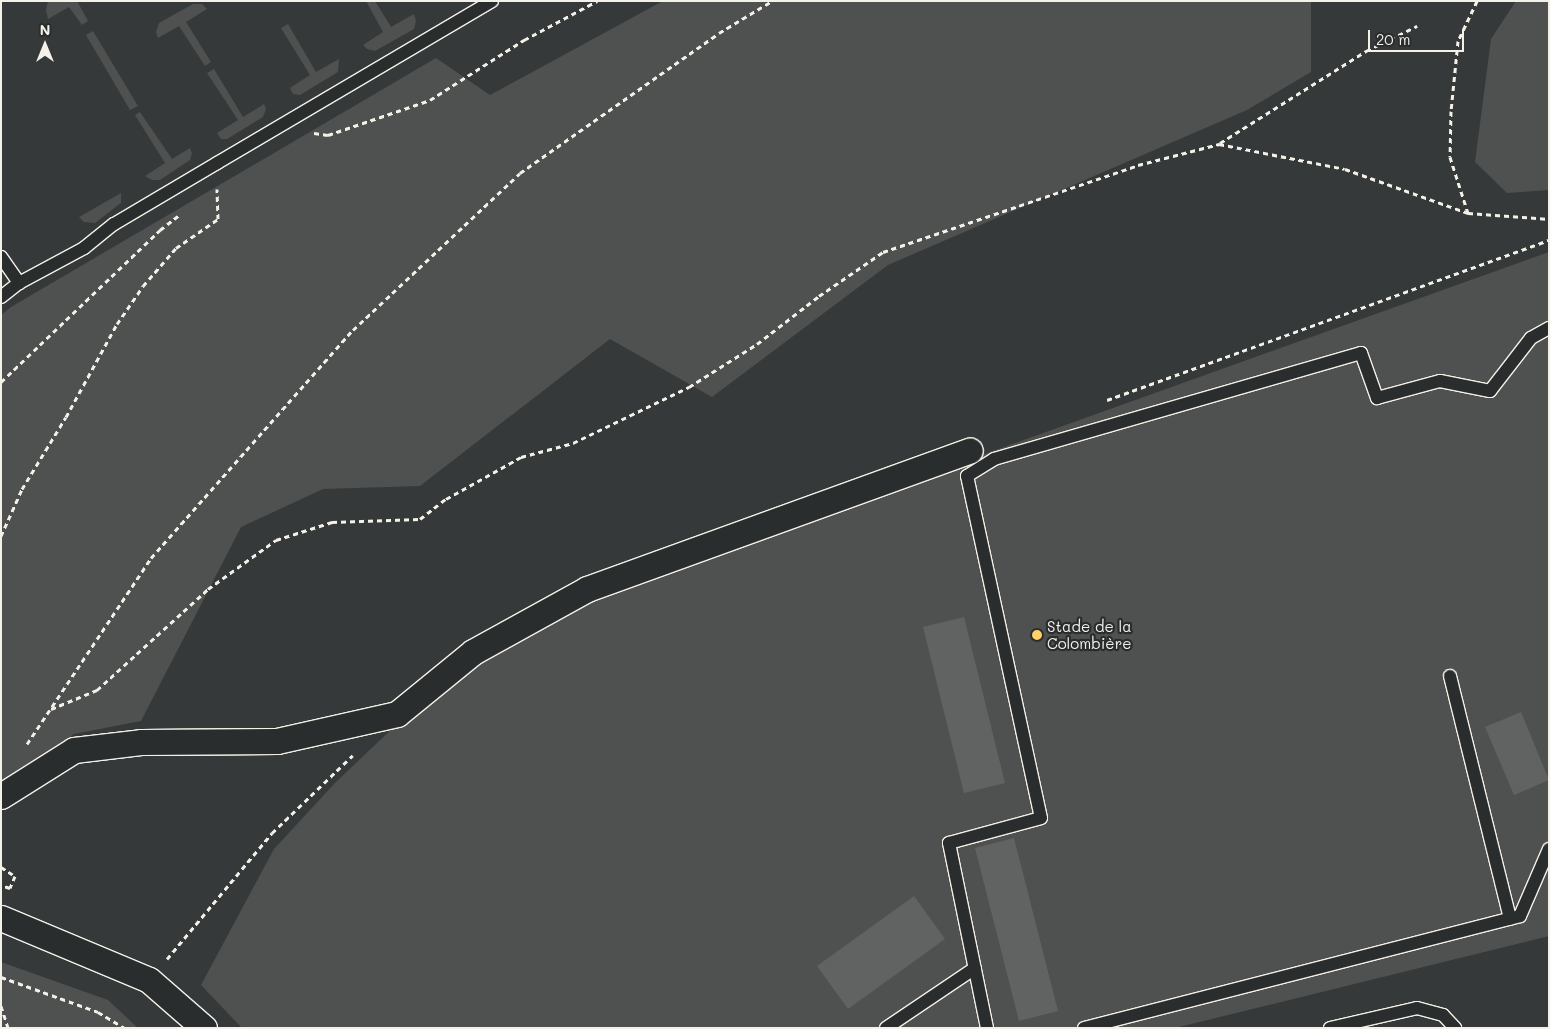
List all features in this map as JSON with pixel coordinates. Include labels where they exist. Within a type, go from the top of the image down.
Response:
[{"type":"street","points":[[1,796],[74,750],[141,742],[277,741],[397,714],[473,652],[587,589],[970,450]]},
{"type":"street","points":[[1,918],[149,980],[204,1028]]},
{"type":"lane","points":[[1,296],[19,283],[84,248],[114,224],[492,1]]},
{"type":"lane","points":[[1,257],[19,283]]},
{"type":"lane","points":[[987,1028],[949,843],[1041,818],[967,476],[994,459],[1362,353],[1377,398],[1440,381],[1490,391],[1532,338],[1549,328]]},
{"type":"lane","points":[[1450,676],[1510,919]]},
{"type":"lane","points":[[1084,1028],[1520,916],[1549,848]]},
{"type":"lane","points":[[886,1028],[975,968]]},
{"type":"lane","points":[[1330,1028],[1417,1008],[1443,1015],[1454,1028]]},
{"type":"path","points":[[274,129],[328,134],[430,100],[524,40],[597,1]]},
{"type":"path","points":[[24,748],[52,709],[151,558],[353,330],[520,173],[718,33],[772,1]]},
{"type":"path","points":[[1468,213],[1450,157],[1451,111],[1458,41],[1477,1]]},
{"type":"path","points":[[52,709],[97,690],[208,589],[276,540],[332,522],[420,519],[446,499],[521,457],[573,443],[689,387],[757,344],[819,296],[883,252],[1138,165],[1219,144],[1366,51],[1417,26]]},
{"type":"path","points":[[1219,144],[1345,169],[1468,213],[1549,219]]},
{"type":"path","points":[[1,536],[22,489],[66,417],[117,324],[143,286],[176,248],[218,219],[216,181],[210,167]]},
{"type":"path","points":[[1,382],[160,230],[180,214]]},
{"type":"path","points":[[1101,402],[1549,240]]},
{"type":"path","points":[[149,980],[272,832],[355,753]]},
{"type":"path","points":[[1,867],[15,876],[10,888],[1,885]]},
{"type":"path","points":[[1,977],[98,1012],[125,1028]]},
{"type":"path","points":[[1,1006],[8,1028]]},
{"type":"shaded area","points":[[48,1],[77,1],[88,21],[82,25],[69,7],[48,19],[46,10]]},
{"type":"shaded area","points":[[366,1],[375,1],[391,27],[414,14],[416,21],[414,29],[375,51],[367,49],[363,45],[383,32]]},
{"type":"shaded area","points":[[663,1],[1311,1],[1311,72],[1247,110],[888,265],[712,397],[610,339],[420,486],[323,489],[241,527],[141,721],[74,734],[1,789],[1,315],[11,307],[436,58],[490,95]]},
{"type":"shaded area","points":[[1516,1],[1549,1],[1549,190],[1507,193],[1475,162],[1491,39]]},
{"type":"shaded area","points":[[193,4],[202,4],[207,9],[186,22],[211,62],[205,66],[179,26],[158,38],[156,32],[159,23]]},
{"type":"shaded area","points":[[288,24],[316,72],[339,59],[338,72],[300,95],[293,94],[290,88],[310,75],[281,28]]},
{"type":"shaded area","points":[[93,31],[138,106],[130,110],[86,35]]},
{"type":"shaded area","points":[[214,69],[243,117],[264,104],[266,109],[263,117],[227,139],[221,139],[217,133],[238,120],[207,73]]},
{"type":"shaded area","points":[[140,112],[172,159],[190,148],[192,153],[190,160],[160,180],[152,180],[145,176],[165,163],[135,115]]},
{"type":"shaded area","points":[[121,193],[121,203],[95,223],[84,222],[79,217]]},
{"type":"shaded area","name":"Stade de la Colombière","points":[[1549,252],[1549,936],[1175,1028],[242,1028],[201,985],[274,849],[335,783],[441,682],[610,588]]},
{"type":"shaded area","points":[[1,962],[108,1000],[138,1028],[1,1028]]},
{"type":"building","points":[[964,617],[1005,783],[964,793],[923,627]]},
{"type":"building","points":[[1521,712],[1549,780],[1514,795],[1485,727]]},
{"type":"building","points":[[1014,838],[1058,1011],[1019,1021],[975,848]]},
{"type":"building","points":[[914,896],[945,939],[848,1009],[817,966]]},
{"type":"place","name":"Stade de la Colombière","points":[[1037,635]]}]
